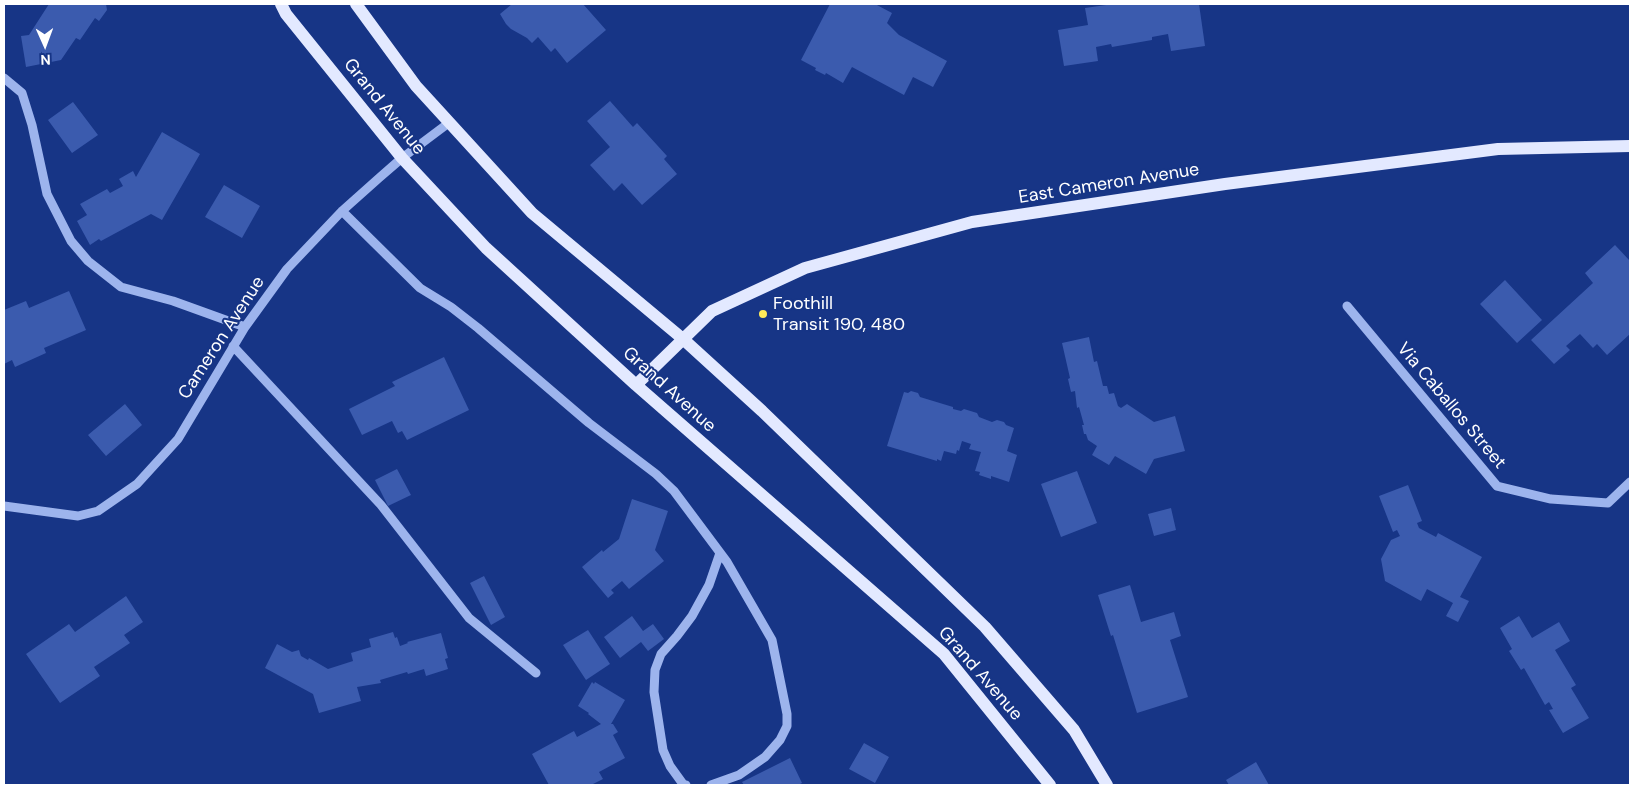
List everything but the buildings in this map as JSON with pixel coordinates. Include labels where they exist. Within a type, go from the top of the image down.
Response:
[{"type":"main road","name":"Grand Avenue","points":[[280,4],[292,22],[402,158],[486,248],[636,385],[944,654],[1050,785]]},
{"type":"main road","name":"Grand Avenue","points":[[356,4],[416,86],[532,213],[683,339],[762,411],[985,627],[1074,730],[1108,785]]},
{"type":"main road","name":"East Cameron Avenue","points":[[636,385],[712,311],[805,268],[972,222],[1226,184],[1498,149],[1630,146]]},
{"type":"street","points":[[4,78],[22,93],[32,125],[47,194],[71,241],[88,261],[121,287],[173,301],[245,327]]},
{"type":"street","name":"Cameron Avenue","points":[[4,506],[78,516],[98,511],[137,484],[178,439],[245,327],[287,269],[342,212],[402,158],[450,122]]},
{"type":"street","points":[[342,212],[420,288],[451,307],[478,328],[589,422],[656,474],[674,491],[720,553],[772,640],[788,726],[780,740],[765,757],[739,775],[711,785]]},
{"type":"street","name":"Via Caballos Street","points":[[1346,306],[1497,486],[1551,499],[1608,503],[1630,482]]},
{"type":"street","points":[[233,346],[380,505],[470,618],[536,673]]},
{"type":"street","points":[[686,785],[682,784],[670,766],[663,750],[654,692],[656,670],[660,654],[692,616],[710,585],[720,553]]},
{"type":"place","name":"Foothill Transit 190, 480","points":[[763,314]]}]
